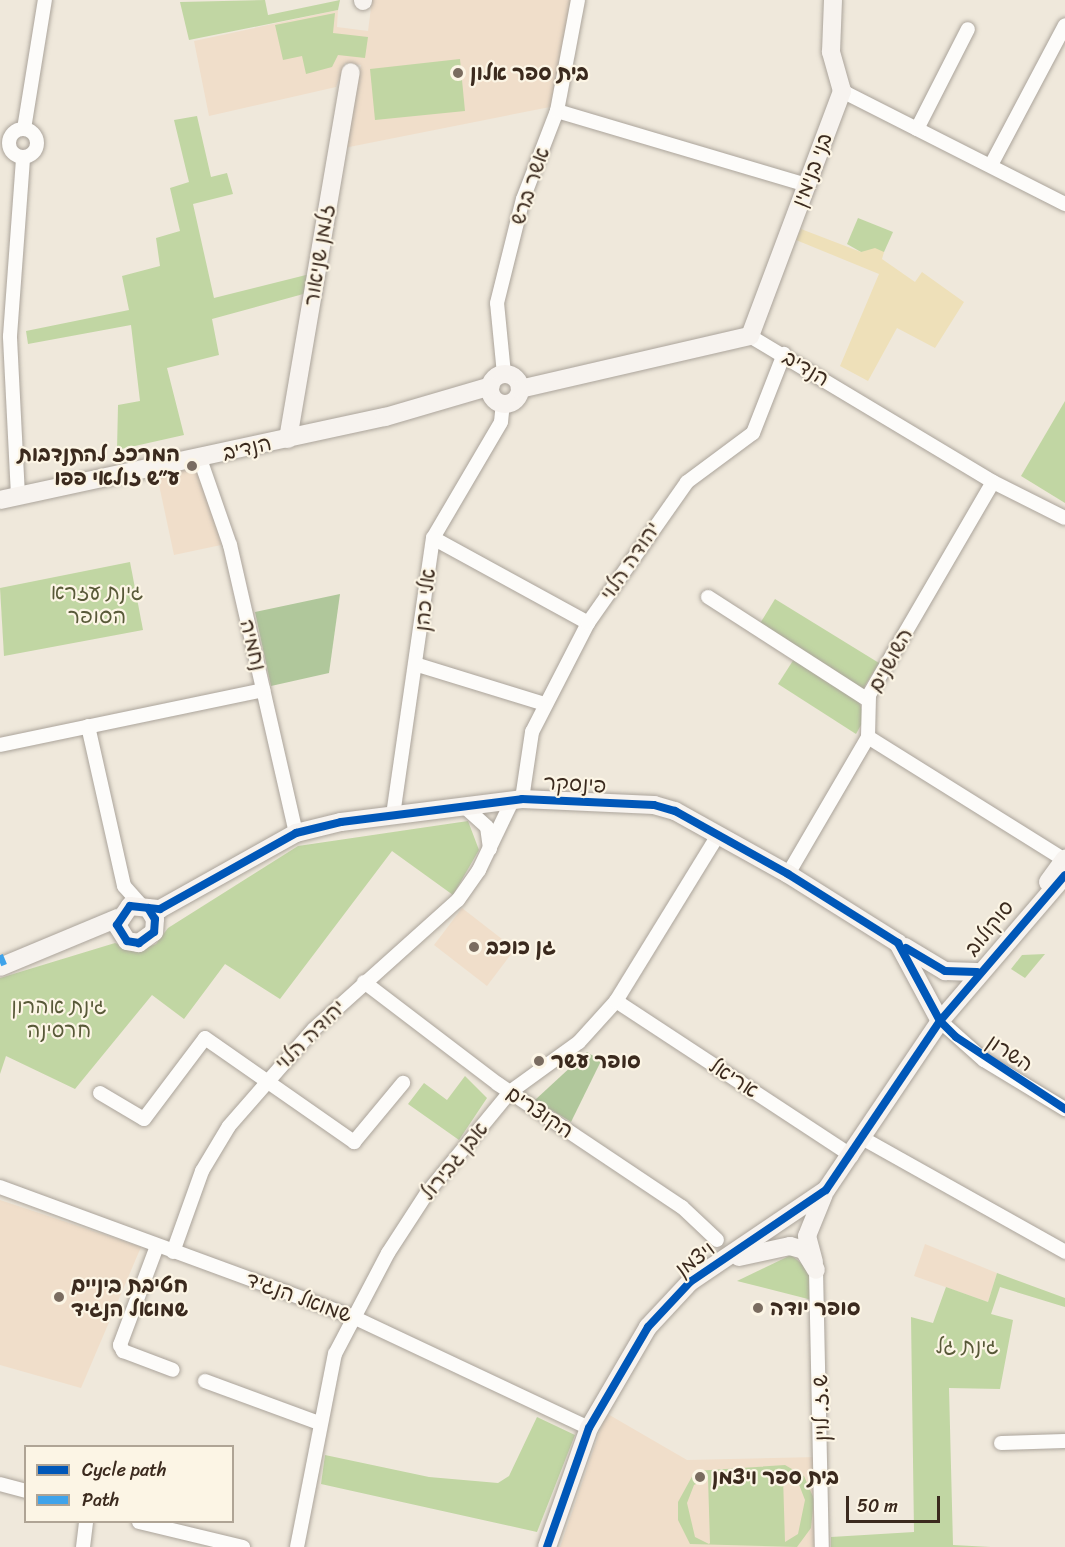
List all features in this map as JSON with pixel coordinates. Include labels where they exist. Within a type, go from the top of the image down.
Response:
[{"type":"street","points":[[24,129],[45,0]]},
{"type":"street","name":"אשר ברש","points":[[497,380],[497,303],[523,199],[557,111],[579,0]]},
{"type":"street","points":[[833,0],[831,52],[842,92],[1065,204]]},
{"type":"street","points":[[991,165],[1065,25]]},
{"type":"street","points":[[917,129],[968,29]]},
{"type":"street","name":"זלמן שניאור","points":[[288,438],[351,72]]},
{"type":"street","name":"בני בנימין","points":[[750,336],[842,92]]},
{"type":"street","points":[[557,111],[807,185]]},
{"type":"street","points":[[9,498],[10,336],[23,158],[37,145],[32,132],[24,129],[13,133],[4,145],[14,155],[23,158]]},
{"type":"street","points":[[520,389],[750,336]]},
{"type":"street","name":"הנדיב","points":[[750,336],[784,354],[993,482],[1065,518]]},
{"type":"street","name":"יהודה הלוי","points":[[173,1252],[202,1171],[229,1126],[267,1079],[364,982],[458,900],[517,800],[532,732],[588,623],[687,482],[753,433],[784,354]]},
{"type":"street","points":[[516,378],[520,389],[515,400],[503,403],[493,397],[497,380],[516,378]]},
{"type":"street","name":"הנדיב","points":[[9,498],[200,459],[288,438],[497,380]]},
{"type":"street","name":"אלי כהן","points":[[393,815],[418,665],[433,538],[501,422],[503,403]]},
{"type":"street","name":"נחמיה","points":[[200,459],[230,545],[296,833]]},
{"type":"street","name":"השושנים","points":[[868,737],[870,695],[993,482]]},
{"type":"street","points":[[433,538],[588,623]]},
{"type":"street","points":[[708,597],[870,695]]},
{"type":"street","points":[[418,665],[545,704]]},
{"type":"street","points":[[0,745],[263,690]]},
{"type":"street","points":[[1,962],[122,936],[139,943],[154,932],[155,919],[124,886],[88,726]]},
{"type":"street","points":[[788,874],[868,737],[1065,864]]},
{"type":"street","name":"פינסקר","points":[[144,907],[169,905],[296,833],[393,815],[466,808],[517,800],[654,805],[718,835],[788,874],[898,943],[938,1018]]},
{"type":"street","points":[[466,808],[487,827],[490,849]]},
{"type":"street","name":"אבן גבירול","points":[[297,1547],[319,1423],[351,1316],[427,1193],[510,1092],[579,1042],[616,1001],[718,835]]},
{"type":"street","name":"סוקולוב","points":[[938,1018],[1065,864]]},
{"type":"street","name":"סוקולוב","points":[[923,1044],[938,1018],[1065,864]]},
{"type":"street","name":"פינסקר","points":[[154,932],[208,884]]},
{"type":"street","points":[[49,950],[118,918],[124,909],[144,907]]},
{"type":"street","points":[[118,918],[122,936]]},
{"type":"street","points":[[898,943],[945,971],[976,972]]},
{"type":"street","name":"הקוצרים","points":[[364,982],[510,1092],[682,1207],[717,1240]]},
{"type":"street","name":"אריאל","points":[[616,1001],[852,1156]]},
{"type":"street","name":"השרון","points":[[938,1018],[984,1060],[1065,1109]]},
{"type":"street","points":[[100,1093],[144,1119],[205,1038],[267,1079],[354,1142],[404,1083]]},
{"type":"street","name":"ויצמן","points":[[816,1270],[807,1236],[826,1190],[864,1139],[923,1044]]},
{"type":"street","points":[[864,1139],[1065,1252]]},
{"type":"street","name":"שמואל הנגיד","points":[[0,1187],[351,1316],[589,1428]]},
{"type":"street","name":"ויצמן","points":[[547,1547],[589,1428],[648,1327],[690,1282],[826,1190]]},
{"type":"street","points":[[157,1246],[120,1345],[123,1351],[173,1370]]},
{"type":"street","name":"ויצמן","points":[[717,1264],[790,1246],[804,1250],[816,1270]]},
{"type":"street","name":"ש.ז. לוין","points":[[816,1270],[822,1547]]},
{"type":"street","points":[[205,1381],[319,1423]]},
{"type":"street","points":[[1001,1443],[1065,1441]]},
{"type":"street","points":[[0,1484],[24,1490]]},
{"type":"street","points":[[83,1547],[86,1523]]},
{"type":"street","points":[[147,1523],[243,1547]]},
{"type":"shaded area","name":"בית ספר אלון","points":[[372,0],[571,0],[550,107],[344,148],[361,65],[345,63],[336,87],[209,116],[194,41],[338,10],[337,27],[368,31]]},
{"type":"shaded area","points":[[201,456],[221,545],[174,555],[155,466]]},
{"type":"shaded area","name":"גן כוכב","points":[[462,908],[515,949],[487,986],[434,945]]},
{"type":"shaded area","name":"חטיבת ביניים שמואל הנגיד","points":[[0,1200],[141,1247],[81,1388],[0,1365]]},
{"type":"shaded area","points":[[925,1244],[997,1273],[988,1302],[914,1276]]},
{"type":"shaded area","name":"בית ספר ויצמן","points":[[606,1413],[687,1460],[818,1457],[818,1547],[560,1547]]},
{"type":"green space","points":[[265,0],[268,15],[340,0],[338,10],[189,40],[180,2]]},
{"type":"green space","points":[[335,13],[333,33],[368,37],[365,58],[338,55],[332,67],[306,74],[302,56],[283,60],[275,25]]},
{"type":"green space","points":[[460,59],[465,111],[375,120],[370,69]]},
{"type":"green space","points":[[197,116],[211,177],[227,173],[233,194],[193,204],[214,298],[310,274],[307,293],[212,319],[219,355],[167,368],[184,435],[117,450],[118,405],[140,401],[131,325],[28,344],[26,331],[129,310],[122,276],[160,266],[156,238],[180,231],[170,188],[189,182],[174,120]]},
{"type":"green space","points":[[858,218],[893,232],[884,252],[861,252],[847,244]]},
{"type":"green space","points":[[1065,401],[1065,503],[1021,476]]},
{"type":"green space","name":"גינת עזרא הסופר","points":[[130,562],[143,630],[4,656],[0,588]]},
{"type":"green space","points":[[340,594],[329,673],[271,686],[255,612]]},
{"type":"green space","points":[[775,599],[879,663],[863,689],[759,625]]},
{"type":"green space","points":[[794,659],[859,702],[865,718],[856,734],[778,684]]},
{"type":"green space","name":"גינת אהרון חרסינה","points":[[468,821],[479,850],[453,895],[392,851],[280,999],[225,964],[184,1019],[152,995],[75,1089],[6,1056],[0,1074],[0,978],[115,943],[137,951],[156,944],[168,928],[298,846]]},
{"type":"green space","points":[[1045,954],[1025,978],[1011,969],[1022,955]]},
{"type":"green space","points":[[587,1052],[601,1061],[571,1122],[535,1100]]},
{"type":"green space","points":[[465,1076],[487,1098],[459,1140],[408,1104],[424,1083],[447,1100]]},
{"type":"green space","points":[[791,1255],[811,1271],[812,1300],[737,1281]]},
{"type":"green space","name":"גינת גל","points":[[997,1273],[1065,1298],[1065,1307],[1000,1287],[991,1314],[1013,1320],[1000,1389],[949,1388],[953,1545],[991,1547],[831,1547],[831,1537],[914,1532],[911,1317],[933,1323],[946,1287],[988,1302]]},
{"type":"green space","points":[[537,1417],[575,1435],[537,1532],[321,1484],[325,1455],[429,1477],[498,1483],[509,1476]]},
{"type":"green space","points":[[785,1465],[804,1476],[814,1499],[811,1528],[797,1547],[690,1544],[678,1520],[678,1502],[695,1471]],"holes":[[[783,1476],[798,1482],[805,1500],[798,1534],[785,1542]],[[708,1478],[710,1543],[709,1544],[695,1537],[687,1503],[694,1485]]]},
{"type":"sand","points":[[801,229],[861,252],[875,248],[884,252],[882,259],[915,282],[922,272],[964,302],[935,348],[897,328],[868,381],[840,366],[879,274],[796,240]]},
{"type":"marked path","points":[[0,955],[4,965]]},
{"type":"cycle path","points":[[148,908],[155,919],[154,932],[139,943],[127,941],[117,925],[130,906],[160,909],[296,833],[341,822],[522,799],[654,805],[675,811],[788,874],[898,943],[940,1021],[956,1037],[1065,1109]]},
{"type":"cycle path","points":[[547,1547],[589,1428],[648,1327],[690,1282],[826,1190],[940,1021],[1065,875]]},
{"type":"cycle path","points":[[906,948],[945,971],[977,972]]},
{"type":"place","name":"בית ספר אלון","points":[[458,73]]},
{"type":"place","name":"המרכז להתנדבות ע״ש זולאי פפו","points":[[192,466]]},
{"type":"place","name":"גן כוכב","points":[[474,947]]},
{"type":"place","name":"סופר עשר","points":[[539,1061]]},
{"type":"place","name":"חטיבת ביניים שמואל הנגיד","points":[[59,1297]]},
{"type":"place","name":"סופר יודה","points":[[758,1308]]},
{"type":"place","name":"בית ספר ויצמן","points":[[700,1477]]}]
